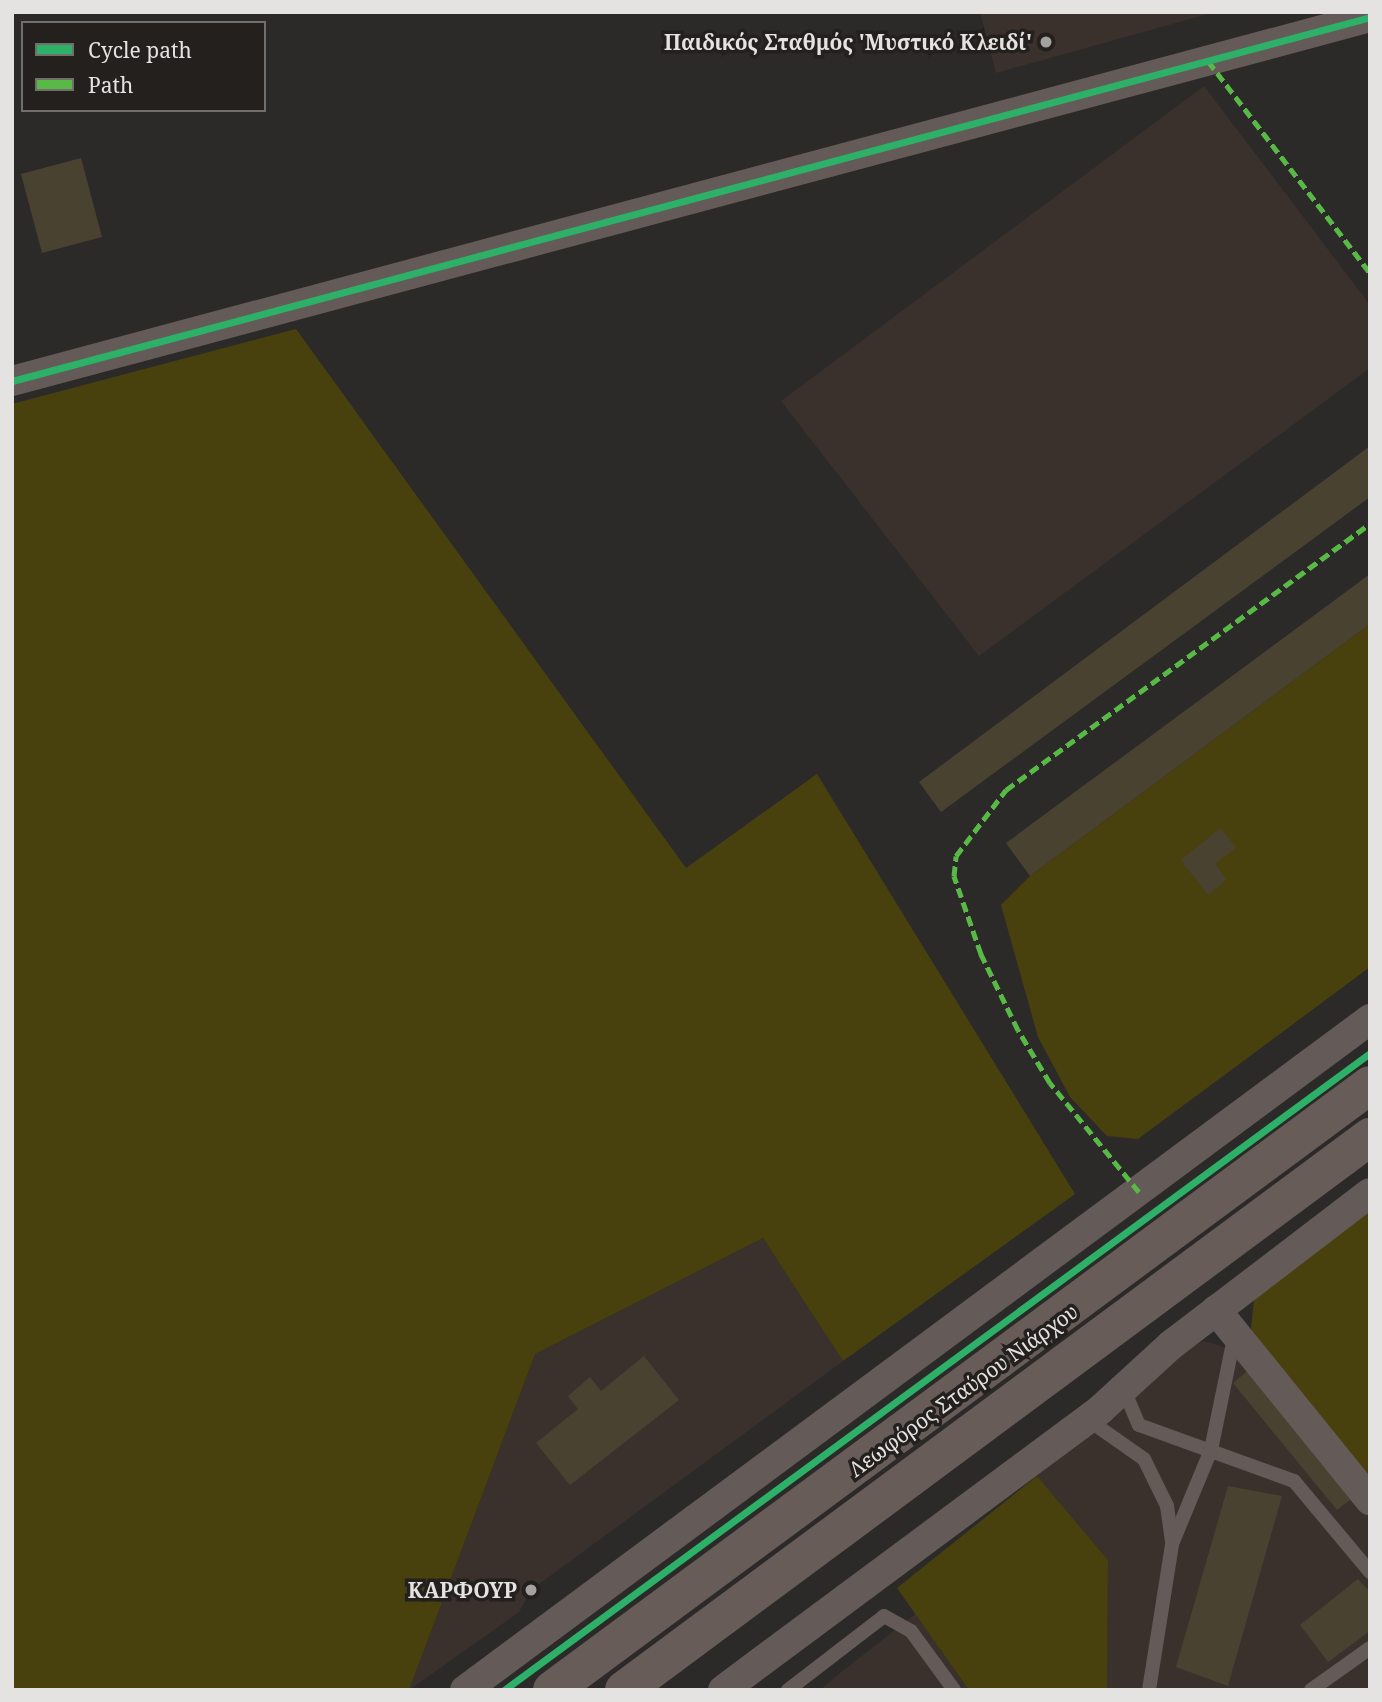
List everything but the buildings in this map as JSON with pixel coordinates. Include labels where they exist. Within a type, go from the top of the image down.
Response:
[{"type":"main road","name":"Λεωφόρος Σταύρου Νιάρχου","points":[[552,1690],[1370,1085]]},
{"type":"main road","name":"Λεωφόρος Σταύρου Νιάρχου","points":[[624,1690],[1370,1137]]},
{"type":"street","points":[[12,381],[1370,18]]},
{"type":"street","points":[[465,1690],[1370,1019]]},
{"type":"street","points":[[729,1687],[1087,1419],[1216,1310],[1370,1193]]},
{"type":"street","points":[[1216,1310],[1234,1338],[1370,1500]]},
{"type":"lane","points":[[1149,1690],[1172,1544],[1211,1450],[1234,1338]]},
{"type":"lane","points":[[1124,1390],[1139,1426],[1294,1481],[1370,1572]]},
{"type":"lane","points":[[1087,1419],[1144,1459],[1167,1506],[1172,1544]]},
{"type":"lane","points":[[788,1690],[884,1616],[911,1631],[954,1690]]},
{"type":"lane","points":[[1311,1690],[1370,1648]]},
{"type":"shaded area","name":"Παιδικός Σταθμός 'Μυστικό Κλειδί'","points":[[980,12],[1215,12],[996,73]]},
{"type":"shaded area","points":[[1204,86],[1370,305],[1370,368],[979,656],[781,401]]},
{"type":"shaded area","points":[[296,329],[686,868],[817,774],[1075,1194],[843,1361],[763,1238],[535,1354],[409,1690],[12,1690],[12,404]]},
{"type":"shaded area","points":[[1370,624],[1370,967],[1138,1139],[1107,1136],[1070,1097],[1038,1037],[1001,905],[1030,876]]},
{"type":"shaded area","points":[[1370,1203],[1370,1486],[1250,1339],[1255,1289]]},
{"type":"shaded area","points":[[763,1238],[843,1361],[531,1590],[519,1612],[409,1690],[535,1354]]},
{"type":"shaded area","points":[[1204,1341],[1238,1351],[1370,1515],[1370,1690],[1107,1690],[1108,1560],[1037,1476],[1133,1400],[1182,1350]]},
{"type":"shaded area","points":[[1037,1476],[1108,1560],[1107,1690],[969,1690],[897,1588]]},
{"type":"shaded area","points":[[917,1613],[969,1690],[820,1690],[840,1673]]},
{"type":"marked path","points":[[1208,61],[1370,273]]},
{"type":"marked path","points":[[1139,1192],[1050,1083],[1018,1030],[981,954],[954,876],[956,856],[1006,790],[1370,524]]},
{"type":"cycle path","points":[[12,381],[1370,17]]},
{"type":"cycle path","points":[[504,1690],[1370,1053]]},
{"type":"place","name":"Παιδικός Σταθμός 'Μυστικό Κλειδί'","points":[[1046,42]]},
{"type":"place","name":"ΚΑΡΦΟΥΡ","points":[[531,1590]]}]
